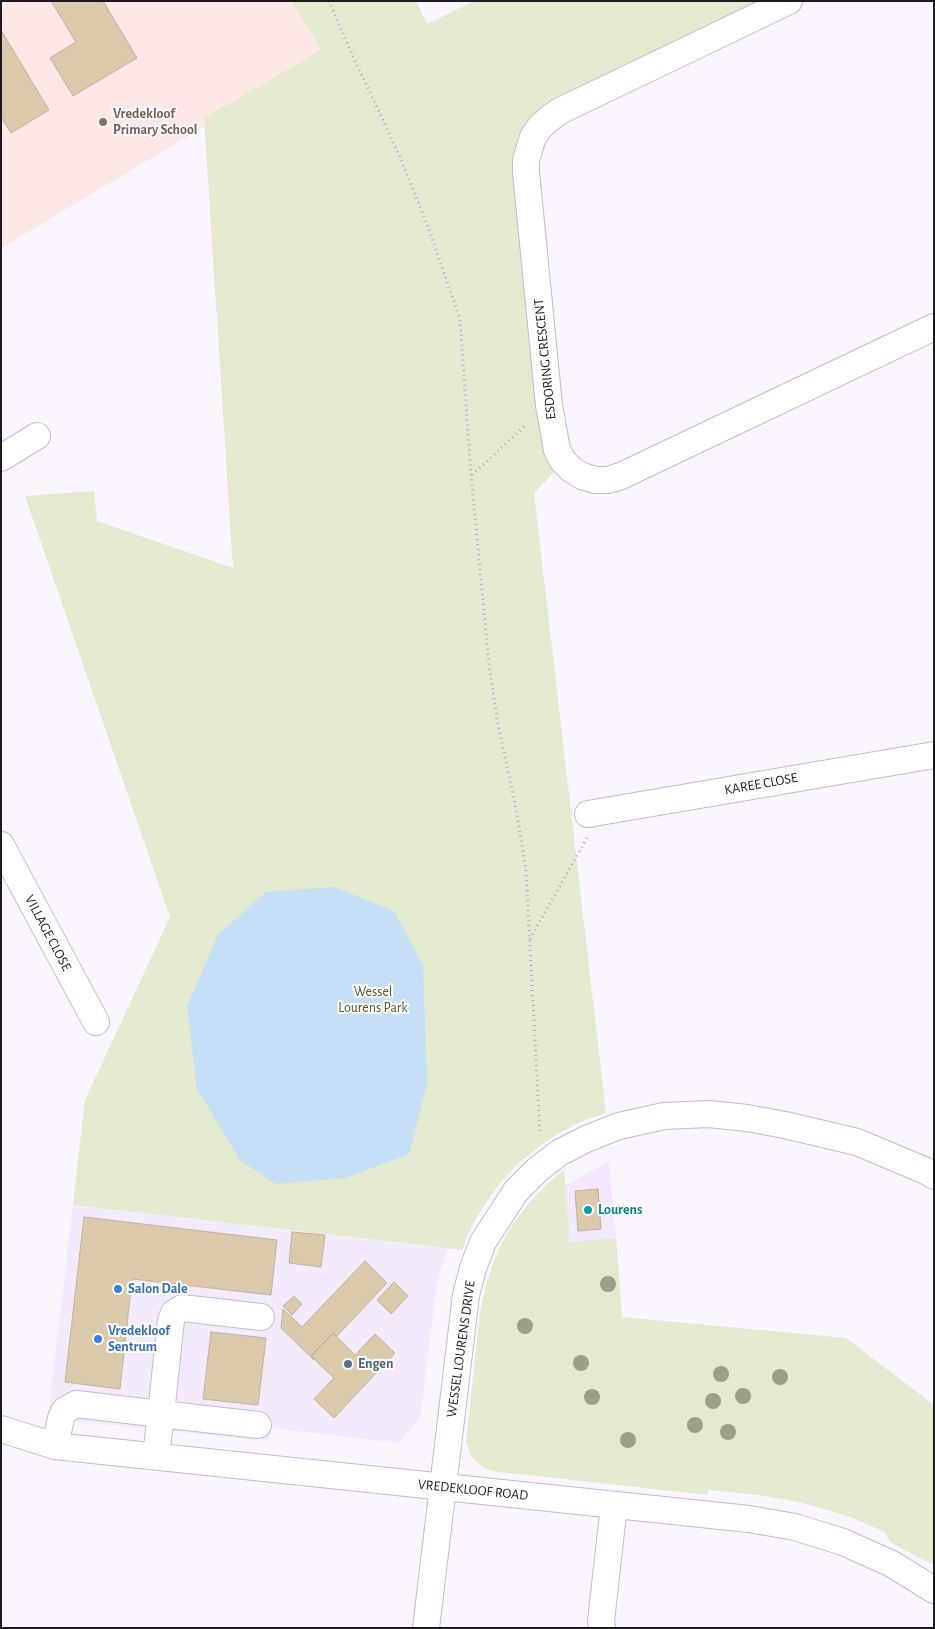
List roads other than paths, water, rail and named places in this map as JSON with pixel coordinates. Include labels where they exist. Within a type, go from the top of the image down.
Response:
[{"type":"street","name":"ESDORING CRESCENT","points":[[789,1],[560,111],[540,127],[533,137],[526,160],[526,172],[549,405],[557,450],[563,461],[582,476],[595,480],[608,480],[621,476],[934,327]]},
{"type":"street","points":[[1,458],[37,436]]},
{"type":"street","name":"KAREE CLOSE","points":[[595,812],[934,755]]},
{"type":"street","name":"VILLAGE CLOSE","points":[[1,845],[96,1022]]},
{"type":"street","name":"WESSEL LOURENS DRIVE","points":[[426,1628],[466,1294],[483,1242],[496,1219],[516,1191],[542,1166],[586,1139],[619,1126],[664,1116],[709,1114],[785,1125],[857,1142],[934,1176]]},
{"type":"street","points":[[156,1456],[171,1320],[174,1313],[182,1308],[262,1317]]},
{"type":"street","points":[[55,1446],[64,1411],[76,1404],[258,1425]]},
{"type":"street","name":"VREDEKLOOF ROAD","points":[[1,1430],[55,1446],[749,1519],[795,1526],[851,1545],[892,1564],[934,1590]]},
{"type":"street","points":[[602,1628],[601,1622],[614,1505]]},
{"type":"water","points":[[334,887],[394,911],[423,965],[427,1083],[409,1154],[346,1178],[276,1184],[240,1160],[197,1089],[187,1007],[218,935],[266,892]]},
{"type":"place","name":"Vredekloof Primary School","points":[[103,122]]},
{"type":"place","name":"Lourens","points":[[588,1210]]},
{"type":"place","name":"Salon Dale","points":[[118,1289]]},
{"type":"place","name":"Vredekloof Sentrum","points":[[98,1339]]},
{"type":"place","name":"Engen","points":[[348,1364]]},
{"type":"park label","name":"Wessel Lourens Park","points":[[373,1000]]}]
